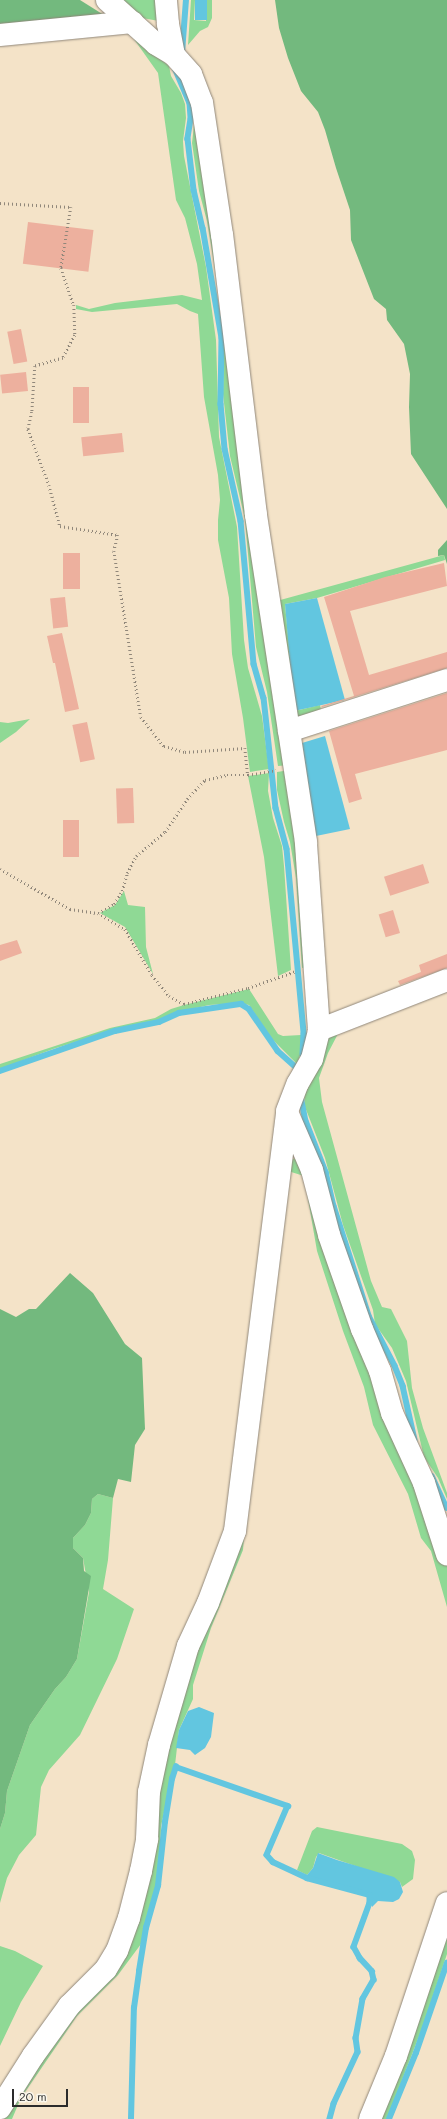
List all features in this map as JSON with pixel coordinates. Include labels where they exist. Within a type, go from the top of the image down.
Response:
[{"type":"street","points":[[0,2108],[33,2056],[69,2006],[106,1969],[117,1951],[129,1918],[142,1871],[147,1839],[149,1792],[159,1744],[188,1646],[208,1603],[235,1531],[287,1111],[298,1083],[312,1059],[319,1030],[306,842],[256,515],[222,234],[202,103],[192,74],[174,56],[156,44],[107,0]]},
{"type":"street","points":[[166,0],[168,24],[174,56]]},
{"type":"street","points":[[0,35],[132,22]]},
{"type":"street","points":[[289,731],[447,680]]},
{"type":"street","points":[[319,1030],[447,980]]},
{"type":"street","points":[[287,1111],[312,1170],[329,1235],[362,1329],[380,1371],[392,1413],[424,1483],[447,1554]]},
{"type":"street","points":[[370,2119],[396,2056],[447,1903]]},
{"type":"path","points":[[0,203],[71,207],[61,268],[74,305],[75,335],[63,358],[35,366],[32,412],[28,429],[49,485],[60,526],[118,535],[114,552],[141,717],[164,746],[185,752],[245,748],[248,775]]},
{"type":"path","points":[[98,913],[114,904],[122,891],[127,873],[136,856],[165,832],[187,799],[205,780],[226,775],[248,775],[295,767]]},
{"type":"path","points":[[0,869],[70,909],[98,913],[124,929],[152,975],[169,996],[184,1004],[248,988],[290,973]]},
{"type":"green space","points":[[0,0],[80,0],[115,22],[0,31]]},
{"type":"green space","points":[[113,0],[162,0],[159,21],[131,16]]},
{"type":"green space","points":[[191,0],[195,0],[194,20],[206,21],[207,0],[212,0],[212,18],[208,27],[200,31],[188,45]]},
{"type":"green space","points":[[275,0],[447,0],[447,509],[411,454],[409,407],[410,374],[404,344],[387,320],[386,309],[374,299],[351,240],[350,210],[325,130],[318,112],[301,91],[288,58],[279,28]]},
{"type":"green space","points":[[131,35],[169,66],[171,76],[181,93],[185,104],[186,118],[183,141],[184,156],[206,267],[216,340],[219,437],[237,527],[244,640],[248,668],[262,716],[269,769],[250,772],[243,718],[232,654],[229,598],[218,540],[220,500],[218,475],[204,397],[198,314],[177,304],[92,312],[76,309],[76,305],[89,309],[115,303],[182,295],[202,300],[197,264],[185,218],[176,200],[158,73]]},
{"type":"green space","points":[[190,78],[290,765],[278,766],[267,692],[256,647],[245,519],[230,456],[223,394],[224,345],[220,299],[207,221],[199,191],[192,143],[195,116]]},
{"type":"green space","points":[[447,540],[447,564],[444,555],[438,556],[438,550]]},
{"type":"green space","points":[[444,555],[445,560],[317,598],[285,604],[295,711],[320,705],[321,710],[294,718],[273,602]]},
{"type":"green space","points":[[30,719],[16,732],[0,743],[0,722],[8,723]]},
{"type":"green space","points":[[290,770],[311,966],[302,968],[296,878],[290,842],[277,790],[277,772]]},
{"type":"green space","points":[[269,773],[268,791],[273,818],[282,846],[291,970],[278,976],[264,857],[248,776]]},
{"type":"green space","points":[[124,891],[128,905],[145,907],[146,947],[153,974],[125,927],[100,913],[115,905]]},
{"type":"green space","points":[[249,989],[278,1034],[283,1036],[301,1035],[301,1053],[297,1064],[271,1038],[249,1005],[239,1003],[209,1005],[179,1012],[158,1021],[114,1030],[53,1049],[0,1069],[0,1064],[110,1028],[155,1018],[171,1009]]},
{"type":"green space","points":[[341,1028],[328,1053],[319,1078],[322,1102],[371,1281],[382,1307],[391,1309],[407,1341],[412,1388],[423,1428],[447,1493],[447,1499],[438,1478],[424,1457],[406,1381],[392,1348],[375,1324],[373,1310],[343,1225],[325,1158],[305,1107],[304,1093],[323,1042]]},
{"type":"green space","points":[[297,1158],[304,1162],[323,1234],[359,1335],[372,1366],[391,1429],[416,1477],[447,1564],[447,1607],[431,1551],[421,1538],[408,1494],[373,1425],[364,1387],[343,1331],[317,1251],[304,1176],[288,1171],[290,1160]]},
{"type":"green space","points":[[70,1273],[93,1293],[125,1344],[142,1358],[145,1429],[135,1445],[131,1482],[118,1479],[113,1498],[98,1494],[92,1499],[91,1513],[85,1525],[73,1538],[73,1548],[83,1558],[84,1571],[91,1576],[77,1659],[66,1677],[55,1689],[30,1725],[7,1791],[5,1813],[0,1829],[0,1309],[16,1317],[29,1309],[36,1309]]},
{"type":"green space","points":[[98,1494],[113,1498],[108,1560],[103,1589],[134,1609],[117,1659],[80,1735],[49,1770],[41,1787],[36,1835],[19,1855],[7,1878],[0,1903],[0,1829],[5,1813],[7,1791],[30,1725],[55,1689],[66,1677],[77,1659],[89,1592],[83,1558],[73,1548],[73,1538],[85,1525],[91,1513],[92,1499]]},
{"type":"green space","points":[[246,1510],[243,1550],[211,1628],[193,1685],[193,1699],[179,1730],[175,1765],[161,1826],[160,1854],[156,1884],[141,1944],[118,1975],[77,2016],[21,2098],[12,2119],[4,2119],[7,2111],[80,2004],[106,1979],[157,1795],[179,1700]]},
{"type":"green space","points":[[317,1827],[402,1844],[412,1851],[415,1860],[413,1879],[402,1887],[400,1882],[319,1853],[316,1857],[313,1868],[307,1875],[297,1870],[312,1831]]},
{"type":"green space","points":[[447,1912],[447,1954],[423,2026],[387,2119],[373,2119]]},
{"type":"green space","points":[[0,1946],[15,1951],[43,1966],[21,2002],[0,2046]]},
{"type":"water","points":[[195,0],[207,0],[207,20],[195,20]]},
{"type":"water","points":[[317,598],[345,700],[294,711],[285,604]]},
{"type":"water","points":[[325,736],[350,829],[316,836],[302,743]]},
{"type":"water","points":[[199,1707],[214,1713],[211,1737],[205,1748],[195,1755],[190,1750],[176,1748],[179,1730],[188,1711]]},
{"type":"water","points":[[318,1853],[394,1877],[400,1882],[403,1892],[399,1899],[393,1902],[378,1901],[372,1907],[370,1895],[307,1878],[307,1875],[313,1868]]},
{"type":"building","points":[[28,222],[94,230],[88,272],[23,264]]},
{"type":"building","points":[[21,329],[27,361],[14,364],[7,332]]},
{"type":"building","points":[[26,372],[28,391],[2,394],[0,375]]},
{"type":"building","points":[[73,387],[89,387],[89,423],[73,423]]},
{"type":"building","points":[[122,433],[124,452],[83,456],[81,437]]},
{"type":"building","points":[[63,553],[80,553],[80,589],[63,589]]},
{"type":"building","points":[[444,563],[447,586],[350,611],[369,675],[447,652],[447,668],[322,707],[321,706],[354,696],[324,597],[385,577]]},
{"type":"building","points":[[65,597],[68,627],[53,628],[50,599]]},
{"type":"building","points":[[62,633],[79,709],[65,712],[55,663],[53,663],[47,636]]},
{"type":"building","points":[[447,693],[447,750],[355,774],[362,799],[349,803],[329,731]]},
{"type":"building","points":[[87,722],[95,759],[80,762],[72,725]]},
{"type":"building","points":[[133,788],[134,823],[117,824],[116,789]]},
{"type":"building","points":[[63,820],[79,820],[79,857],[63,857]]},
{"type":"building","points":[[423,864],[429,883],[390,896],[384,877]]},
{"type":"building","points":[[393,910],[400,933],[386,937],[379,914]]},
{"type":"building","points":[[17,940],[22,953],[0,961],[0,945]]},
{"type":"building","points":[[447,954],[447,968],[400,985],[398,981],[421,972],[419,965]]},
{"type":"waterway","points":[[182,53],[186,0]]},
{"type":"waterway","points":[[175,68],[190,103],[191,119],[188,139],[194,190],[203,228],[222,338],[221,404],[225,449],[241,521],[254,664],[264,698],[276,808],[287,849],[304,1034],[303,1054]]},
{"type":"waterway","points":[[0,1071],[115,1031],[159,1022],[179,1013],[241,1004],[249,1009],[278,1051],[300,1071]]},
{"type":"waterway","points":[[301,1096],[306,1121],[326,1172],[334,1206],[369,1316],[395,1366],[403,1386],[415,1440]]},
{"type":"waterway","points":[[432,1476],[447,1508]]},
{"type":"waterway","points":[[131,2119],[134,2008],[146,1928],[158,1886],[165,1822],[172,1779],[176,1767],[288,1806],[267,1855],[273,1862],[307,1878],[370,1895],[370,1903],[354,1947],[360,1958],[372,1971],[374,1980],[363,1999],[356,2038],[358,2052],[334,2104],[330,2119]]},
{"type":"waterway","points":[[389,2119],[416,2053],[447,1963]]}]
